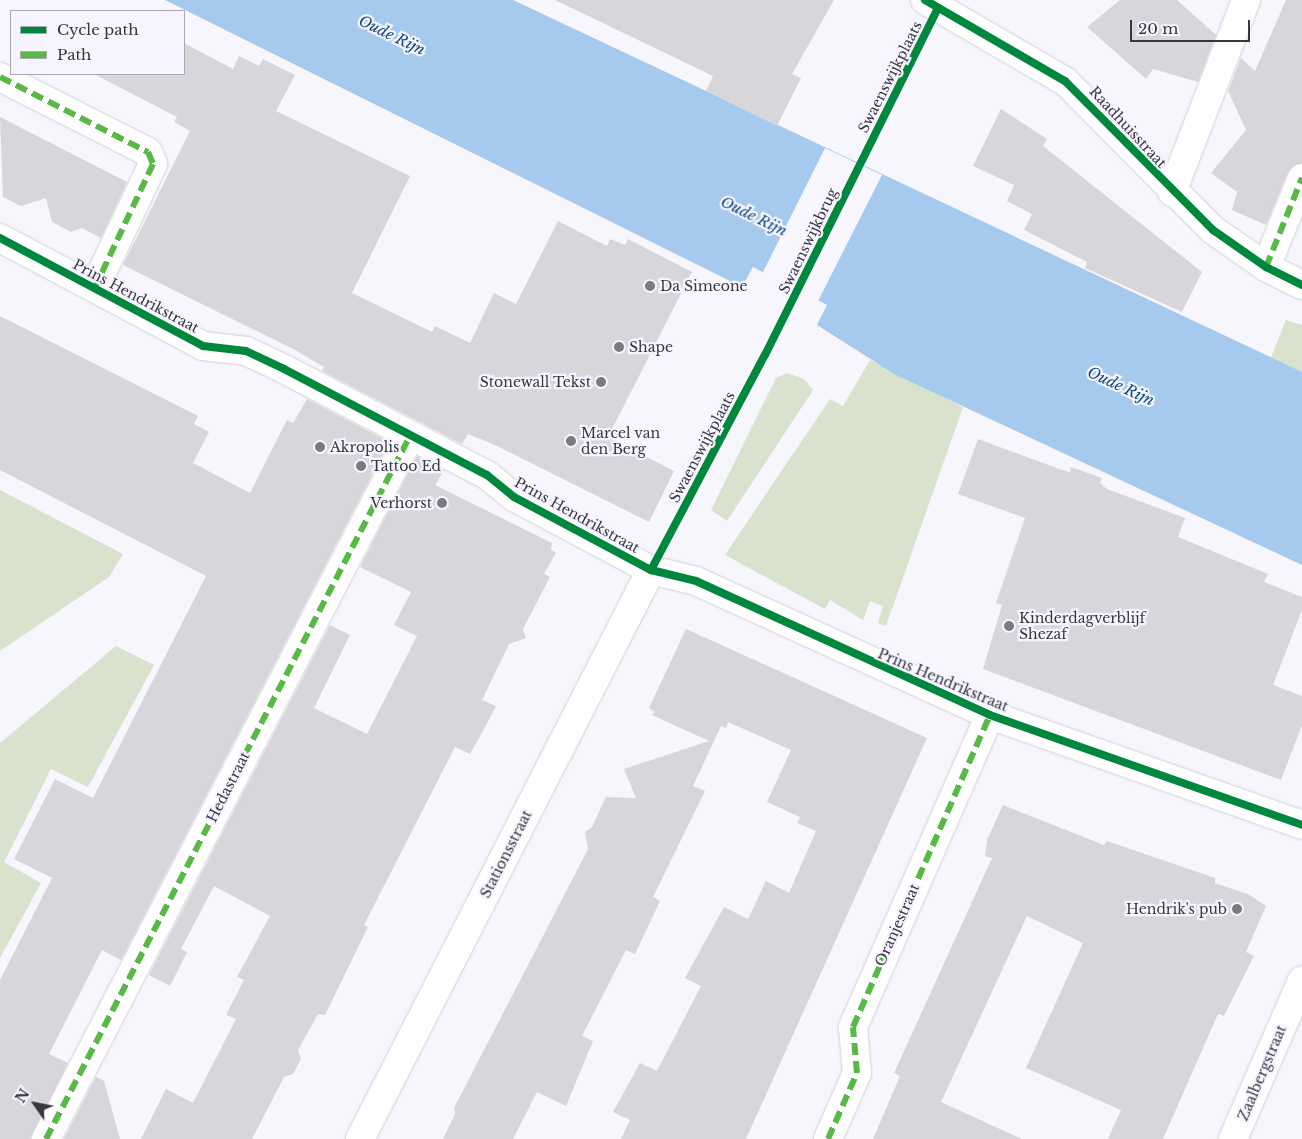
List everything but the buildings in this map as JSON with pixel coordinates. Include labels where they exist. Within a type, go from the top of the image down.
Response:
[{"type":"street","name":"Raadhuisstraat","points":[[925,0],[1065,81],[1104,116],[1172,192],[1213,230],[1266,268],[1302,285]]},
{"type":"street","points":[[1172,192],[1246,0]]},
{"type":"street","name":"Prins Hendrikstraat","points":[[0,76],[148,152],[153,164],[94,287]]},
{"type":"street","points":[[1266,268],[1302,178]]},
{"type":"street","name":"Prins Hendrikstraat","points":[[0,238],[203,346],[246,350],[410,436],[651,570],[696,581],[990,715],[1302,825]]},
{"type":"street","name":"Hedastraat","points":[[46,1139],[410,436]]},
{"type":"street","name":"Stationsstraat","points":[[360,1139],[651,570]]},
{"type":"street","name":"Oranjestraat","points":[[828,1139],[858,1073],[853,1027],[990,715]]},
{"type":"street","name":"Zaalbergstraat","points":[[1233,1139],[1302,980]]},
{"type":"green space","points":[[1286,320],[1302,325],[1302,372],[1270,360]]},
{"type":"green space","points":[[870,360],[963,407],[886,626],[878,623],[883,606],[870,601],[863,620],[830,600],[825,609],[725,555],[830,399],[843,406]]},
{"type":"green space","points":[[787,373],[804,379],[813,390],[727,521],[711,510],[776,378]]},
{"type":"green space","points":[[0,490],[123,554],[109,577],[0,651]]},
{"type":"green space","points":[[116,646],[154,665],[88,787],[51,769],[4,862],[41,883],[0,958],[0,743]]},
{"type":"water","name":"Oude Rijn","points":[[165,0],[513,0],[1302,372],[1302,565],[894,374],[817,325],[827,305],[753,267],[742,287]]},
{"type":"pier","points":[[825,148],[882,175],[817,303],[762,274]]},
{"type":"marked path","points":[[0,77],[148,152],[153,164],[95,287]]},
{"type":"marked path","points":[[1266,267],[1302,178]]},
{"type":"marked path","points":[[46,1139],[410,436]]},
{"type":"marked path","points":[[828,1139],[857,1073],[853,1027],[990,715]]},
{"type":"cycle path","points":[[925,0],[1065,81],[1213,230],[1266,267],[1302,285]]},
{"type":"cycle path","name":"Swaenswijkplaats","points":[[651,570],[765,355],[938,8]]},
{"type":"cycle path","points":[[0,238],[203,346],[246,351],[284,369],[487,475],[514,497],[651,570],[696,581],[990,715],[1302,825]]},
{"type":"place","name":"Da Simeone","points":[[650,286]]},
{"type":"place","name":"Shape","points":[[619,347]]},
{"type":"place","name":"Stonewall Tekst","points":[[601,382]]},
{"type":"place","name":"Marcel van den Berg","points":[[571,441]]},
{"type":"place","name":"Akropolis","points":[[320,447]]},
{"type":"place","name":"Tattoo Ed","points":[[361,466]]},
{"type":"place","name":"Verhorst","points":[[442,503]]},
{"type":"place","name":"Kinderdagverblijf Shezaf","points":[[1009,626]]},
{"type":"place","name":"Hendrik's pub","points":[[1237,909]]}]
